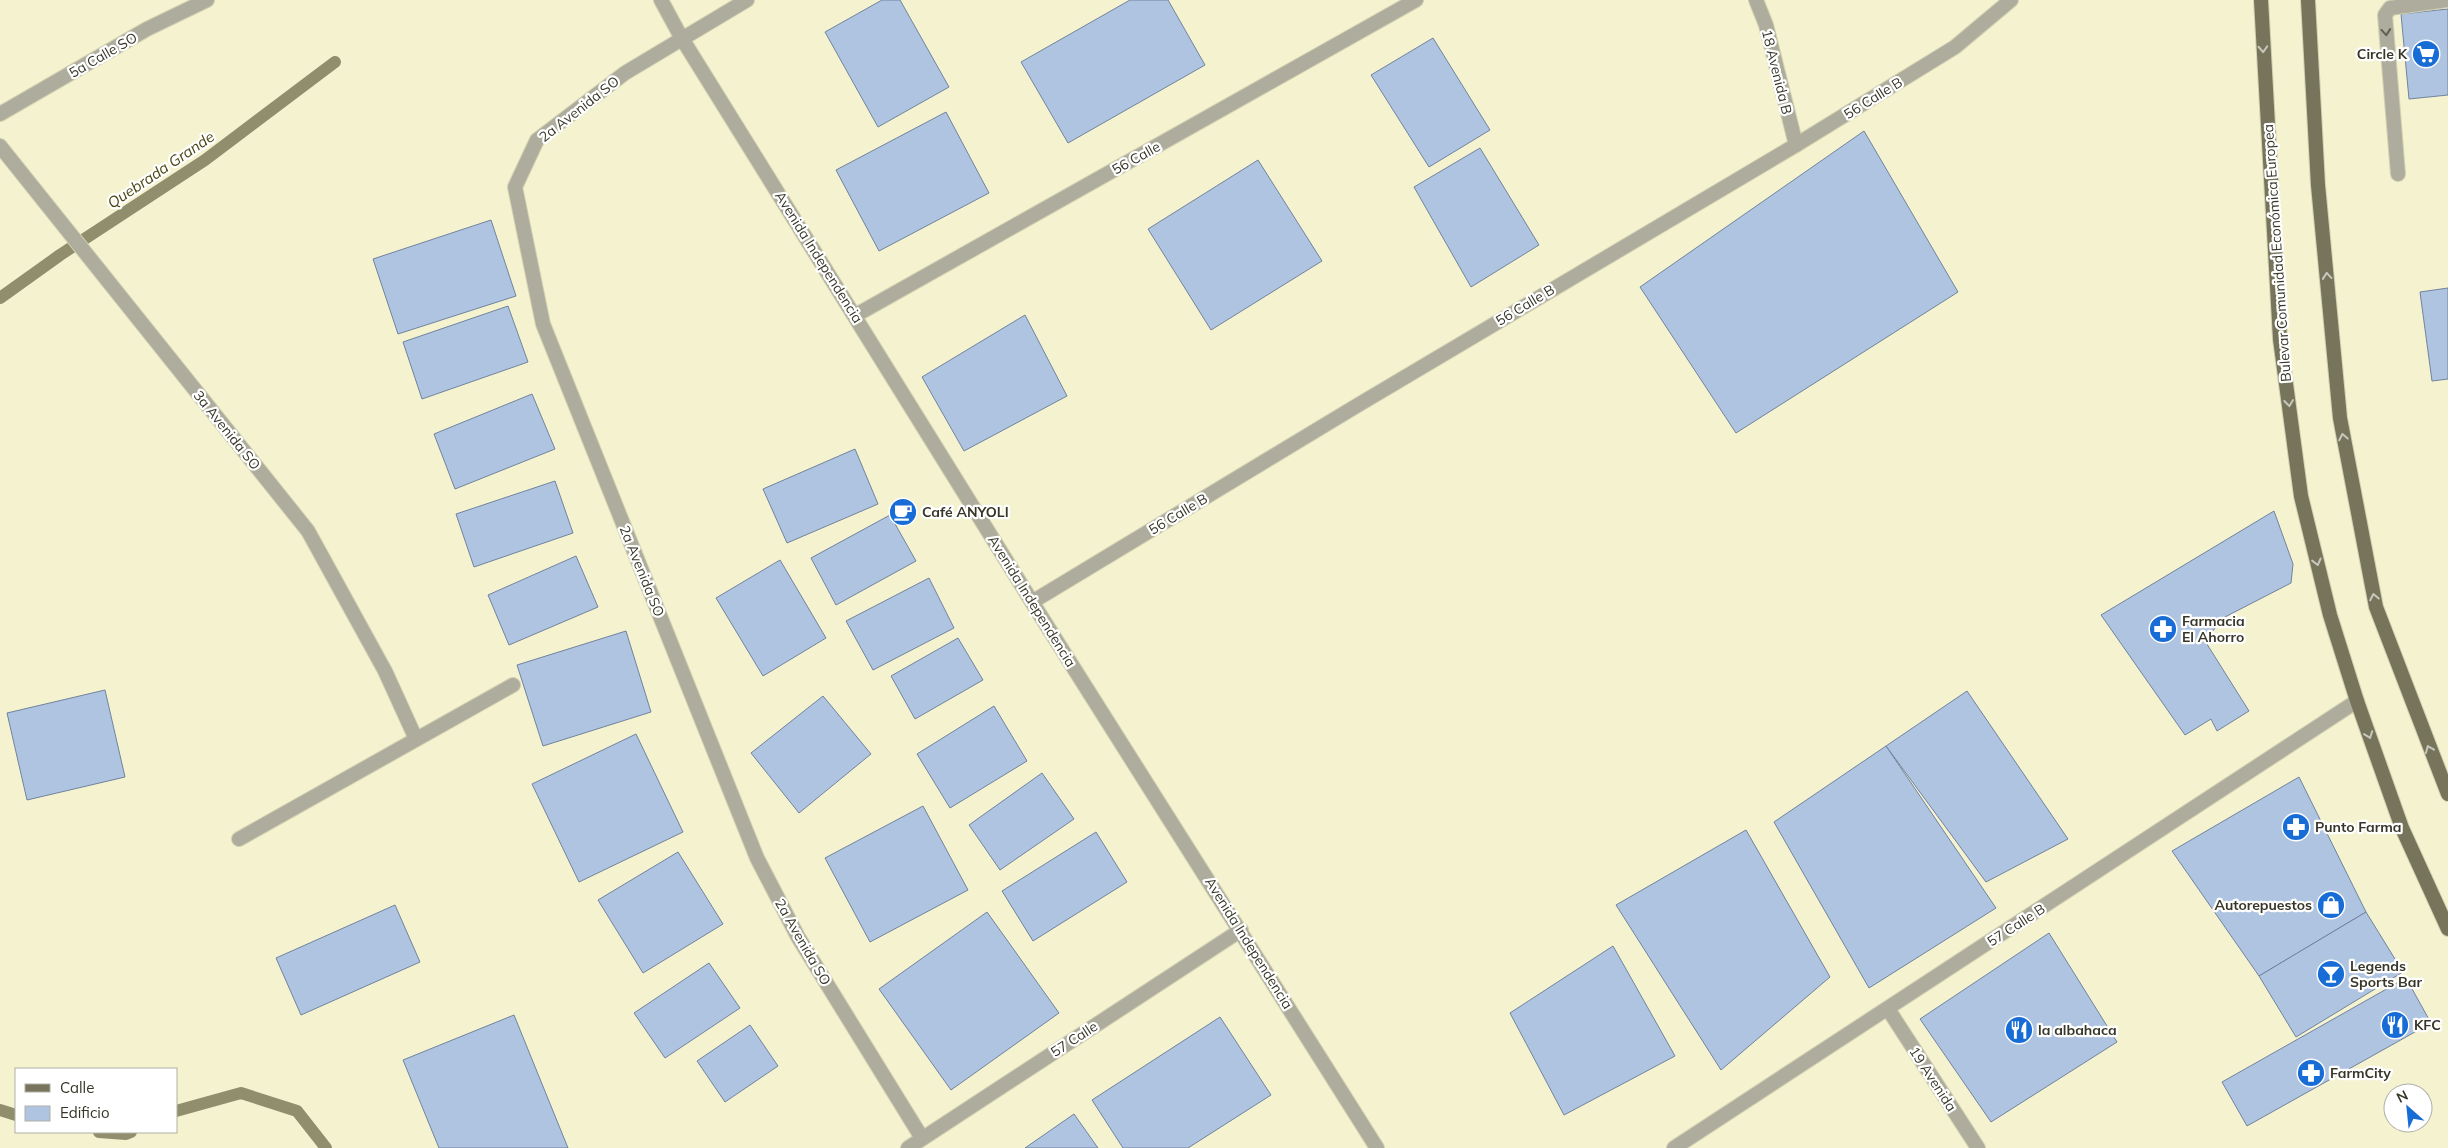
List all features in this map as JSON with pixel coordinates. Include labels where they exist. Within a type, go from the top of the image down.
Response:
[{"type":"main road","name":"Bulevar Comunidad Económica Europea","points":[[2261,0],[2280,339],[2301,496],[2330,615],[2357,701],[2402,828],[2448,929]]},
{"type":"main road","points":[[2308,0],[2318,185],[2340,418],[2376,607],[2428,747],[2448,794]]},
{"type":"street","name":"5a Calle SO","points":[[0,114],[147,29],[207,0]]},
{"type":"street","name":"Avenida Independencia","points":[[661,0],[681,37],[1032,602],[1377,1148]]},
{"type":"street","name":"2a Avenida SO","points":[[747,0],[681,37],[625,73],[537,140],[515,187],[543,324],[757,858],[798,937],[922,1138]]},
{"type":"street","name":"56 Calle","points":[[856,316],[1416,0]]},
{"type":"street","name":"18 Avenida B","points":[[1756,0],[1766,25],[1796,145]]},
{"type":"street","name":"56 Calle B","points":[[1032,602],[1358,404],[1796,145],[1955,46],[2011,0]]},
{"type":"street","points":[[2398,174],[2385,15],[2390,8],[2448,0]]},
{"type":"street","name":"3a Avenida SO","points":[[0,146],[308,531],[385,671],[416,739]]},
{"type":"street","points":[[239,839],[512,685]]},
{"type":"street","name":"57 Calle B","points":[[1674,1148],[2357,701]]},
{"type":"street","name":"57 Calle","points":[[908,1148],[1240,930]]},
{"type":"street","name":"19 Avenida","points":[[1888,1009],[1978,1148]]},
{"type":"building","points":[[882,0],[900,0],[949,87],[878,127],[825,32]]},
{"type":"building","points":[[1130,0],[1168,0],[1205,65],[1068,143],[1021,62]]},
{"type":"building","name":"Circle K","points":[[2448,9],[2448,95],[2409,99],[2401,14]]},
{"type":"building","points":[[1433,38],[1490,130],[1429,167],[1371,75]]},
{"type":"building","points":[[946,112],[989,193],[879,251],[836,170]]},
{"type":"building","points":[[1864,131],[1958,292],[1736,433],[1640,287]]},
{"type":"building","points":[[1480,148],[1539,245],[1471,287],[1414,187]]},
{"type":"building","points":[[1258,160],[1322,261],[1211,330],[1148,229]]},
{"type":"building","points":[[491,220],[516,296],[398,334],[373,259]]},
{"type":"building","points":[[2448,288],[2448,379],[2432,381],[2420,292]]},
{"type":"building","points":[[508,306],[528,362],[422,399],[403,342]]},
{"type":"building","points":[[1025,315],[1067,396],[964,451],[922,377]]},
{"type":"building","points":[[532,394],[555,449],[455,489],[434,434]]},
{"type":"building","points":[[855,449],[878,504],[787,543],[763,489]]},
{"type":"building","points":[[555,481],[573,533],[474,567],[456,514]]},
{"type":"building","name":"Farmacia El Ahorro","points":[[2274,511],[2293,564],[2291,583],[2223,618],[2205,641],[2249,711],[2217,731],[2211,719],[2185,735],[2101,615]]},
{"type":"building","points":[[890,515],[916,561],[836,605],[811,558]]},
{"type":"building","points":[[576,556],[598,607],[509,645],[488,595]]},
{"type":"building","points":[[780,560],[826,638],[763,676],[716,598]]},
{"type":"building","points":[[929,578],[954,628],[873,670],[846,621]]},
{"type":"building","points":[[626,631],[651,712],[543,746],[517,665]]},
{"type":"building","points":[[958,638],[983,680],[915,719],[891,676]]},
{"type":"building","points":[[105,690],[125,777],[27,800],[7,713]]},
{"type":"building","points":[[1967,691],[2068,839],[1986,882],[1886,746]]},
{"type":"building","points":[[823,696],[871,754],[799,813],[751,753]]},
{"type":"building","points":[[994,706],[1027,761],[950,808],[917,754]]},
{"type":"building","points":[[636,734],[683,832],[579,882],[532,784]]},
{"type":"building","points":[[1886,746],[1996,908],[1869,988],[1774,822]]},
{"type":"building","points":[[1042,773],[1074,819],[1000,870],[969,825]]},
{"type":"building","points":[[2299,777],[2366,912],[2259,976],[2172,851]]},
{"type":"building","points":[[923,806],[968,890],[870,942],[825,858]]},
{"type":"building","points":[[1746,830],[1830,977],[1721,1070],[1616,905]]},
{"type":"building","points":[[1096,832],[1127,882],[1033,941],[1002,891]]},
{"type":"building","points":[[678,852],[723,924],[643,973],[598,900]]},
{"type":"building","points":[[395,905],[420,962],[301,1015],[276,958]]},
{"type":"building","points":[[987,912],[1059,1013],[951,1090],[879,989]]},
{"type":"building","name":"Legends Sports Bar","points":[[2366,912],[2403,972],[2296,1037],[2259,976]]},
{"type":"building","name":"la albahaca","points":[[2049,933],[2117,1042],[1991,1122],[1920,1019]]},
{"type":"building","points":[[1613,946],[1675,1056],[1564,1115],[1510,1013]]},
{"type":"building","points":[[709,963],[740,1008],[665,1058],[634,1013]]},
{"type":"building","points":[[2406,978],[2431,1023],[2247,1126],[2222,1082]]},
{"type":"building","points":[[514,1015],[568,1148],[439,1148],[403,1060]]},
{"type":"building","points":[[1220,1017],[1271,1095],[1188,1148],[1123,1148],[1092,1100]]},
{"type":"building","points":[[750,1025],[778,1066],[725,1102],[697,1061]]},
{"type":"building","points":[[1074,1114],[1098,1148],[1025,1148]]},
{"type":"waterway","name":"Quebrada Grande","points":[[0,298],[60,255],[205,160],[335,62]]},
{"type":"waterway","name":"Quebrada Grande","points":[[178,1110],[241,1093],[297,1111],[326,1148]]},
{"type":"waterway","name":"Quebrada Grande","points":[[0,1110],[15,1115]]},
{"type":"waterway","name":"Quebrada Grande","points":[[112,1133],[128,1133]]},
{"type":"place","name":"Circle K","points":[[2426,54]]},
{"type":"place","name":"Café ANYOLI","points":[[903,512]]},
{"type":"place","name":"Farmacia El Ahorro","points":[[2163,629]]},
{"type":"place","name":"Punto Farma","points":[[2296,827]]},
{"type":"place","name":"Autorepuestos","points":[[2331,905]]},
{"type":"place","name":"Legends Sports Bar","points":[[2331,974]]},
{"type":"place","name":"KFC","points":[[2395,1025]]},
{"type":"place","name":"la albahaca","points":[[2019,1030]]},
{"type":"place","name":"FarmCity","points":[[2311,1073]]}]
